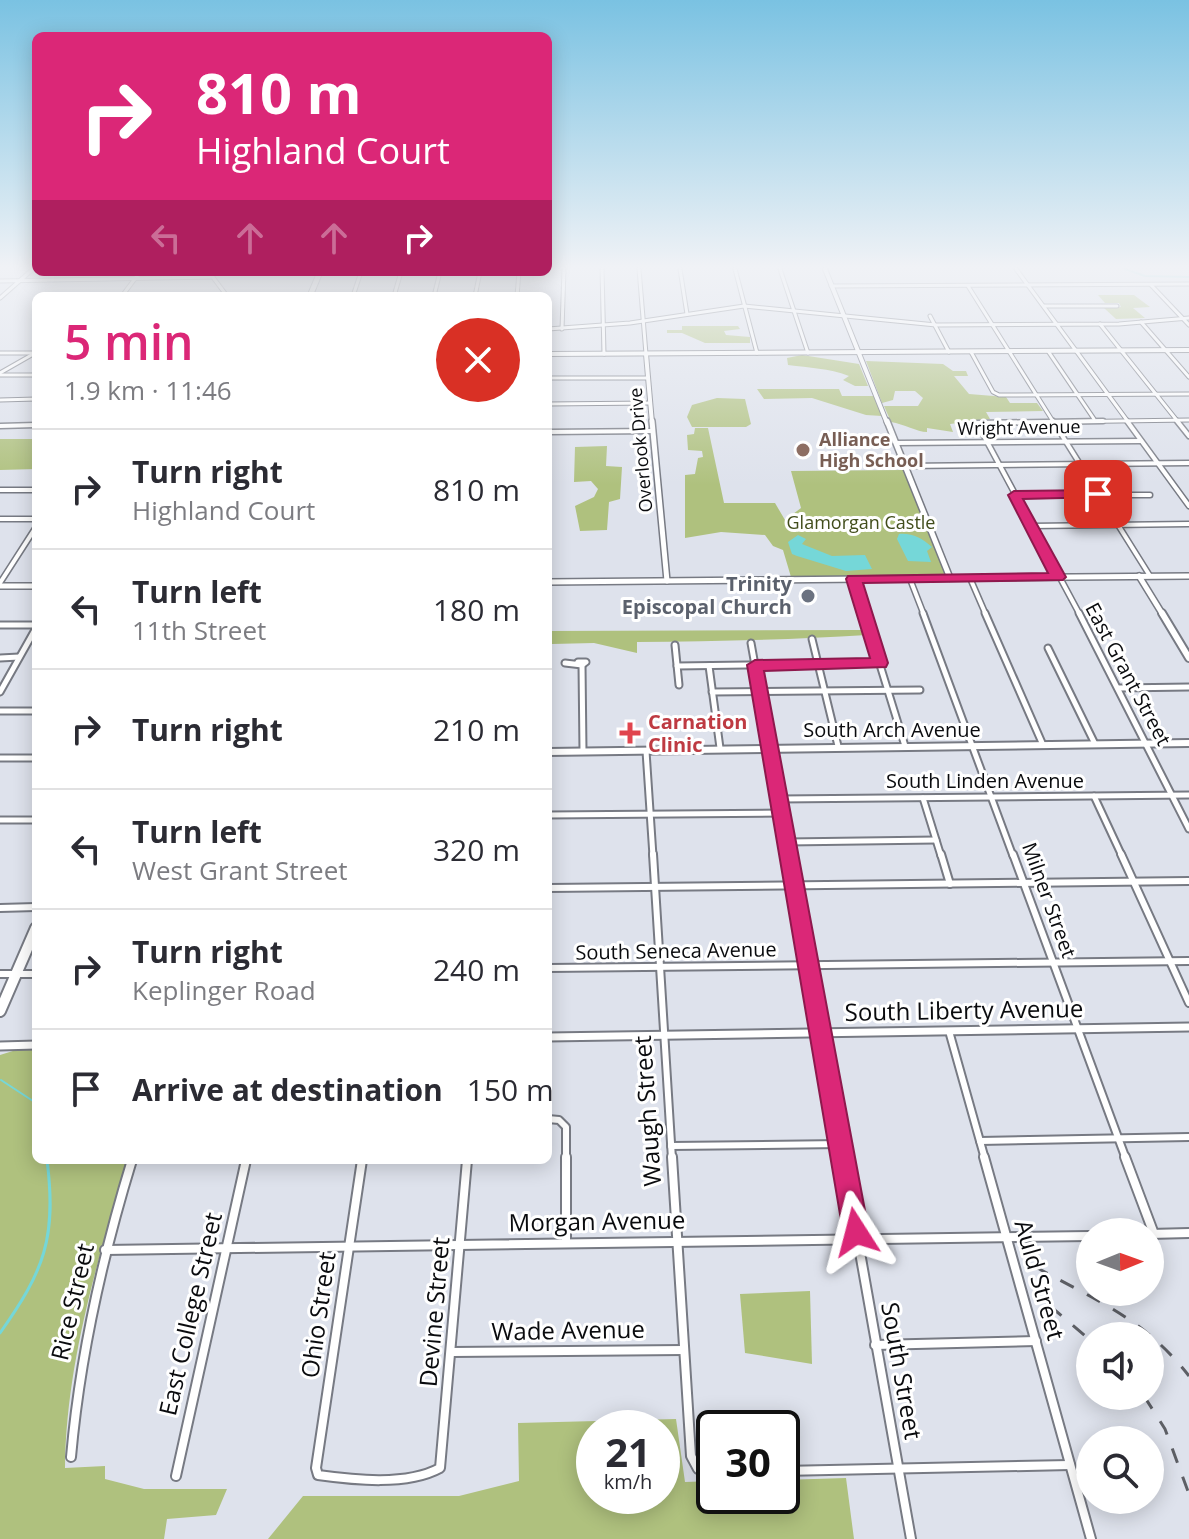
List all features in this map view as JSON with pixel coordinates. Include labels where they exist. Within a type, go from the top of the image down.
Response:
[{"type":"highway","points":[[0,1011],[32,937]]},
{"type":"main road","points":[[552,582],[1189,576]]},
{"type":"main road","points":[[0,585],[32,586]]},
{"type":"street","points":[[604,341],[604,354]]},
{"type":"street","name":"Overlook Drive","points":[[645,341],[667,581]]},
{"type":"street","points":[[754,341],[757,353]]},
{"type":"street","points":[[804,341],[808,353]]},
{"type":"street","points":[[854,341],[950,578]]},
{"type":"street","points":[[944,341],[949,352]]},
{"type":"street","points":[[1002,341],[1150,576]]},
{"type":"street","points":[[1068,341],[1189,506]]},
{"type":"street","points":[[1112,341],[1189,436]]},
{"type":"street","points":[[1157,341],[1189,377]]},
{"type":"street","points":[[552,354],[1189,350]]},
{"type":"street","points":[[1048,351],[1095,420]]},
{"type":"street","points":[[971,352],[997,395],[1189,394]]},
{"type":"street","points":[[0,353],[32,353]]},
{"type":"street","points":[[0,374],[32,355]]},
{"type":"street","points":[[8,368],[8,375]]},
{"type":"street","points":[[0,374],[32,375]]},
{"type":"street","points":[[552,378],[648,378]]},
{"type":"street","points":[[0,400],[32,399]]},
{"type":"street","points":[[552,404],[650,403]]},
{"type":"street","points":[[1052,421],[1189,420]]},
{"type":"street","name":"East Grant Street","points":[[1052,421],[977,422],[1119,688],[1189,829]]},
{"type":"street","points":[[0,426],[32,425]]},
{"type":"street","points":[[552,432],[653,431]]},
{"type":"street","name":"Wright Avenue","points":[[896,443],[1142,441]]},
{"type":"street","points":[[905,466],[1189,463]]},
{"type":"street","points":[[0,490],[32,490]]},
{"type":"street","points":[[1014,495],[1150,495]]},
{"type":"street","points":[[0,519],[32,519]]},
{"type":"street","points":[[1031,526],[1189,524]]},
{"type":"street","points":[[0,585],[32,533]]},
{"type":"street","points":[[1139,576],[1189,658]]},
{"type":"street","points":[[970,578],[1043,745]]},
{"type":"street","points":[[854,579],[905,746]]},
{"type":"street","name":"Milner Street","points":[[910,579],[1120,1138],[1147,1218]]},
{"type":"street","points":[[0,625],[32,626]]},
{"type":"street","points":[[0,692],[32,634]]},
{"type":"street","points":[[812,639],[838,746]]},
{"type":"street","name":"South Street","points":[[751,643],[911,1539]]},
{"type":"street","points":[[675,645],[679,685]]},
{"type":"street","points":[[1048,648],[1095,744]]},
{"type":"street","points":[[0,658],[20,657]]},
{"type":"street","points":[[565,663],[580,664],[583,751]]},
{"type":"street","points":[[677,666],[880,663]]},
{"type":"street","points":[[709,666],[720,748]]},
{"type":"street","points":[[1119,688],[1189,687]]},
{"type":"street","points":[[712,692],[920,690]]},
{"type":"street","points":[[0,711],[32,711]]},
{"type":"street","name":"South Arch Avenue","points":[[552,752],[1189,743]]},
{"type":"street","name":"Waugh Street","points":[[646,751],[691,1456],[696,1467]]},
{"type":"street","points":[[0,758],[32,758]]},
{"type":"street","name":"South Linden Avenue","points":[[780,799],[1189,795]]},
{"type":"street","points":[[1094,796],[1189,1003]]},
{"type":"street","points":[[923,798],[950,884]]},
{"type":"street","points":[[552,815],[782,813]]},
{"type":"street","points":[[0,820],[32,820]]},
{"type":"street","points":[[787,842],[936,840]]},
{"type":"street","points":[[552,888],[1189,881]]},
{"type":"street","points":[[0,908],[32,907]]},
{"type":"street","name":"South Seneca Avenue","points":[[552,968],[1189,961]]},
{"type":"street","points":[[0,974],[32,974]]},
{"type":"street","name":"South Liberty Avenue","points":[[552,1037],[1189,1027]]},
{"type":"street","name":"Auld Street","points":[[949,1031],[1091,1539]]},
{"type":"street","points":[[0,1046],[32,1045]]},
{"type":"street","points":[[552,1119],[559,1120],[566,1127],[566,1242]]},
{"type":"street","points":[[980,1141],[1189,1137]]},
{"type":"street","points":[[671,1146],[842,1144]]},
{"type":"street","name":"Rice Street","points":[[71,1457],[81,1349],[105,1250],[131,1164]]},
{"type":"street","name":"East College Street","points":[[176,1476],[245,1164]]},
{"type":"street","name":"Ohio Street","points":[[361,1164],[316,1468],[318,1475],[413,1476],[431,1474],[440,1468]]},
{"type":"street","name":"Devine Street","points":[[440,1468],[467,1164]]},
{"type":"street","points":[[1164,1234],[1189,1233]]},
{"type":"street","name":"Morgan Avenue","points":[[105,1250],[1076,1236]]},
{"type":"street","points":[[875,1345],[1036,1341]]},
{"type":"street","name":"Wade Avenue","points":[[452,1352],[684,1350]]},
{"type":"street","points":[[800,1471],[1070,1465]]},
{"type":"green space","points":[[700,341],[750,341],[750,343]]},
{"type":"green space","points":[[802,355],[859,364],[868,386],[855,386],[843,380],[849,376],[834,371],[788,365],[787,358]]},
{"type":"green space","points":[[866,361],[943,364],[953,371],[966,371],[968,376],[954,376],[969,394],[1006,397],[1010,403],[1037,403],[1043,411],[986,412],[990,419],[950,424],[953,432],[927,428],[927,432],[919,431],[891,422],[884,406],[918,406],[923,398],[915,391],[895,391],[893,400],[882,403]]},
{"type":"green space","points":[[757,389],[839,389],[842,396],[874,396],[882,416],[866,415],[812,398],[764,399]]},
{"type":"green space","points":[[717,398],[745,399],[751,424],[746,427],[692,427],[687,417],[692,405]]},
{"type":"green space","name":"Glamorgan Castle","points":[[695,428],[708,428],[724,503],[775,503],[785,520],[801,508],[791,471],[904,470],[946,576],[791,577],[783,550],[773,546],[765,535],[721,532],[685,538],[685,475],[695,474],[698,458],[703,457],[702,451],[688,450],[687,435],[694,434]]},
{"type":"green space","points":[[0,439],[32,439],[32,469],[0,470]]},
{"type":"green space","points":[[607,446],[606,466],[622,467],[620,499],[609,502],[607,530],[580,531],[575,506],[594,497],[598,489],[591,481],[574,482],[575,447]]},
{"type":"green space","points":[[864,630],[867,635],[637,642],[637,653],[594,643],[552,644],[552,631]]},
{"type":"green space","points":[[16,1050],[32,1050],[32,1164],[126,1164],[77,1351],[65,1468],[105,1466],[105,1479],[144,1489],[227,1489],[216,1515],[167,1519],[164,1539],[0,1539],[0,1055]]},
{"type":"green space","points":[[810,1291],[812,1364],[745,1353],[740,1294]]},
{"type":"green space","points":[[576,1422],[576,1514],[680,1514],[680,1447],[685,1482],[696,1482],[696,1514],[800,1514],[800,1479],[846,1478],[854,1539],[268,1539],[303,1496],[459,1496],[519,1481],[518,1423]]},
{"type":"water","points":[[899,534],[917,537],[932,547],[927,551],[931,562],[908,561],[897,539]]},
{"type":"water","points":[[798,535],[806,539],[802,544],[832,556],[865,555],[872,569],[846,571],[792,554],[788,542]]},
{"type":"waterway","points":[[1,1080],[32,1100]]},
{"type":"waterway","points":[[0,1333],[27,1291],[44,1252],[50,1211],[47,1164]]},
{"type":"railway","points":[[1034,1266],[1136,1324],[1189,1376]]},
{"type":"railway","points":[[1050,1306],[1076,1328]]},
{"type":"railway","points":[[1153,1410],[1165,1429],[1189,1494]]},
{"type":"place","name":"Alliance High School","points":[[803,450]]},
{"type":"place","name":"Trinity Episcopal Church","points":[[808,596]]},
{"type":"place","name":"Carnation Clinic","points":[[630,733]]},
{"type":"route","points":[[856,1232],[755,665],[880,663],[854,579],[1058,577],[1014,495],[1098,494]]}]
